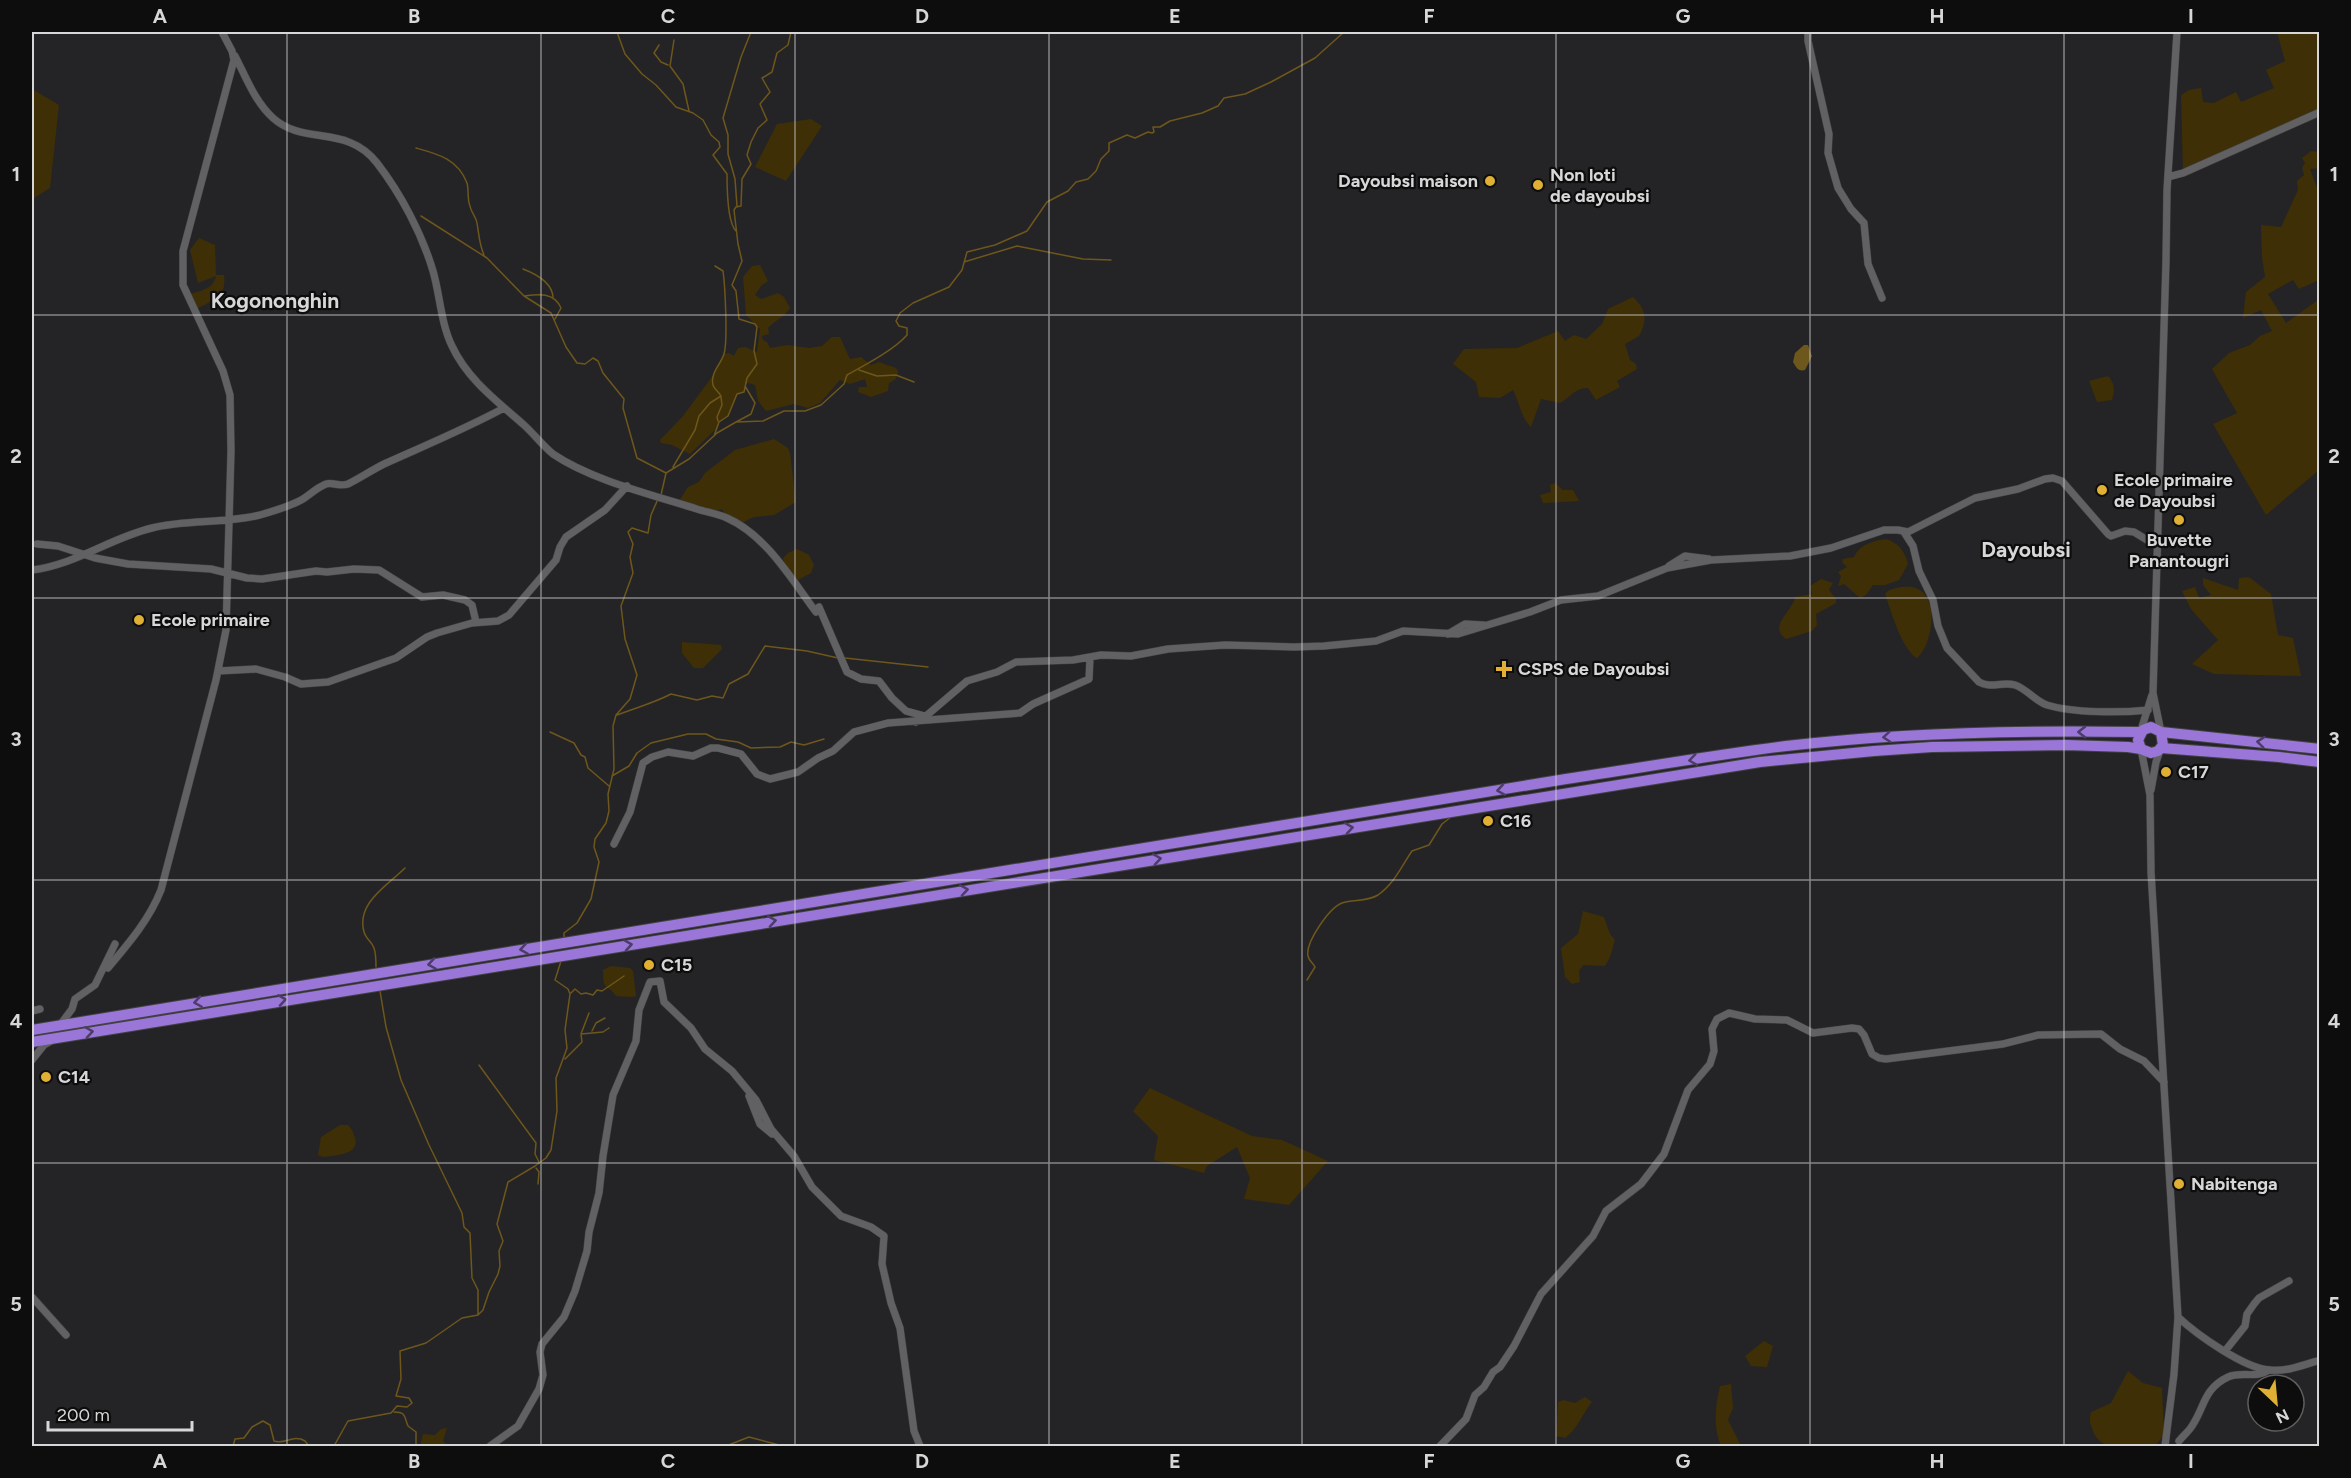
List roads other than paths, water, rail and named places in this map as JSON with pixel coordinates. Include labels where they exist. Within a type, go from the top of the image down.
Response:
[{"type":"highway","points":[[32,1030],[1566,779],[1786,746],[1890,736],[2002,731],[2140,732],[2151,727],[2161,732],[2319,749]]},
{"type":"highway","points":[[2140,732],[2138,741],[2141,748]]},
{"type":"highway","points":[[2161,732],[2164,740],[2161,748]]},
{"type":"highway","points":[[32,1042],[1761,762],[1932,747],[2066,745],[2141,748],[2151,753],[2161,748],[2319,762]]},
{"type":"street","points":[[222,32],[259,103],[274,119],[297,131],[347,140],[360,146],[379,165],[396,191],[422,242],[432,268],[450,343],[458,358],[479,384],[552,453],[563,460],[592,474],[726,518],[751,534],[775,558],[818,610],[847,672],[861,679],[879,681],[906,711],[936,721]]},
{"type":"street","points":[[1808,32],[1828,134],[1828,153],[1838,188],[1851,209],[1864,223],[1868,264],[1882,298]]},
{"type":"street","points":[[2140,732],[2152,693],[2168,177],[2177,32]]},
{"type":"street","points":[[108,968],[143,925],[161,890],[218,671],[226,630],[231,451],[230,395],[223,371],[183,285],[182,267],[183,251],[232,72],[234,60],[232,51]]},
{"type":"street","points":[[2168,177],[2183,173],[2319,112]]},
{"type":"street","points":[[32,570],[85,555],[115,541],[153,528],[228,521],[282,508],[305,498],[312,491],[328,483],[346,484],[371,470],[471,426],[504,408]]},
{"type":"street","points":[[1904,532],[1975,498],[2018,489],[2053,478],[2062,481],[2108,534],[2134,532],[2157,546]]},
{"type":"street","points":[[218,671],[256,669],[301,684],[328,682],[396,658],[427,637],[476,622],[498,621],[509,615],[556,560],[566,537],[605,510],[627,486]]},
{"type":"street","points":[[916,722],[967,681],[997,672],[1016,662],[1090,658],[1101,655],[1131,656],[1168,649],[1225,645],[1324,646],[1376,641],[1403,631],[1448,634],[1465,624],[1488,625],[1561,600],[1598,596],[1667,568],[1685,556],[1711,560],[1790,556],[1831,548],[1884,530],[1904,532],[1913,546],[1919,571],[1933,600],[1938,626],[1947,648],[1979,682],[1985,685],[2014,685],[2047,705],[2086,711],[2148,710]]},
{"type":"street","points":[[37,544],[58,546],[85,555],[128,564],[170,565],[228,572],[247,578],[262,579],[316,571],[379,570],[422,597],[443,595],[465,600],[472,605],[476,622]]},
{"type":"street","points":[[614,844],[630,812],[645,760],[652,757],[668,752],[693,756],[711,748],[718,748],[741,754],[757,774],[770,779],[798,772],[833,751],[854,732],[888,723],[1020,713],[1040,700],[1070,686],[1086,682],[1089,679],[1090,658]]},
{"type":"street","points":[[2152,693],[2161,732]]},
{"type":"street","points":[[2141,748],[2150,795],[2151,872],[2178,1317],[2175,1365],[2165,1446]]},
{"type":"street","points":[[2150,795],[2161,748]]},
{"type":"street","points":[[32,1060],[44,1045],[58,1037],[60,1024],[72,1009],[75,999],[95,985],[115,944]]},
{"type":"street","points":[[490,1446],[512,1432],[522,1420],[542,1382],[542,1344],[564,1317],[575,1291],[587,1251],[589,1232],[599,1193],[613,1095],[636,1041],[639,1010],[650,982],[660,981],[664,1002],[691,1028],[705,1049],[732,1071],[746,1088],[760,1124],[777,1137],[794,1156],[809,1183],[824,1197],[835,1212],[871,1227],[885,1236],[882,1264],[891,1303],[900,1328],[912,1423],[920,1446]]},
{"type":"street","points":[[32,1011],[40,1009]]},
{"type":"street","points":[[1440,1446],[1466,1419],[1475,1395],[1484,1387],[1493,1372],[1500,1367],[1514,1346],[1541,1294],[1593,1236],[1606,1211],[1641,1185],[1664,1154],[1688,1090],[1710,1064],[1714,1052],[1712,1029],[1714,1022],[1724,1014],[1755,1019],[1787,1020],[1813,1033],[1859,1029],[1872,1054],[1886,1059],[2003,1044],[2038,1035],[2102,1034],[2120,1049],[2144,1061],[2164,1082]]},
{"type":"street","points":[[2225,1351],[2245,1326],[2247,1314],[2259,1298],[2289,1281]]},
{"type":"street","points":[[32,1297],[66,1335]]},
{"type":"street","points":[[2178,1317],[2225,1351],[2259,1369],[2285,1370],[2319,1360]]},
{"type":"street","points":[[2179,1441],[2192,1426],[2202,1403],[2216,1384],[2230,1376],[2262,1375],[2269,1370]]},
{"type":"waterway","points":[[617,32],[625,54],[642,74],[656,85],[676,107],[693,113],[703,120],[711,135],[719,142],[720,147],[713,155],[727,174],[729,212],[736,231]]},
{"type":"waterway","points":[[737,206],[735,179],[728,154],[728,135],[723,118],[751,32]]},
{"type":"waterway","points":[[714,436],[719,422],[728,416],[737,394],[744,392],[747,378],[757,364],[754,351],[757,327],[755,324],[739,319],[736,291],[732,285],[742,261],[734,210],[741,206],[742,179],[751,164],[747,155],[751,142],[758,128],[767,120],[760,104],[770,92],[762,78],[772,72],[777,53],[788,45],[791,32]]},
{"type":"waterway","points":[[661,495],[666,473],[689,459],[717,433],[736,422],[763,421],[784,411],[805,411],[821,405],[844,384],[847,375],[887,352],[907,335],[907,328],[899,326],[896,321],[900,313],[913,303],[949,287],[962,270],[967,252],[995,245],[1027,231],[1047,202],[1068,191],[1076,182],[1088,179],[1096,171],[1101,159],[1109,151],[1109,143],[1127,135],[1135,138],[1148,132],[1152,133],[1154,132],[1153,127],[1160,127],[1170,121],[1202,113],[1218,106],[1224,98],[1245,94],[1271,82],[1315,58],[1344,32]]},
{"type":"waterway","points":[[674,40],[670,66],[683,84],[689,111]]},
{"type":"waterway","points":[[659,45],[654,53],[661,62],[668,65]]},
{"type":"waterway","points":[[416,148],[453,163],[463,175],[467,183],[469,203],[484,255]]},
{"type":"waterway","points":[[421,216],[487,258],[524,296],[551,313],[566,347],[577,363],[585,364],[593,358],[598,361],[603,373],[624,399],[623,408],[637,458],[666,473]]},
{"type":"waterway","points":[[964,262],[1017,246],[1083,259],[1111,260]]},
{"type":"waterway","points":[[673,467],[695,430],[699,416],[710,403],[721,396],[712,381],[724,354],[725,300],[723,271],[715,266]]},
{"type":"waterway","points":[[523,269],[538,276],[546,283],[553,297]]},
{"type":"waterway","points":[[524,296],[546,295],[554,299],[561,308],[555,319]]},
{"type":"waterway","points":[[859,370],[877,376],[896,375],[914,382]]},
{"type":"waterway","points":[[736,422],[751,414],[755,403],[745,386]]},
{"type":"waterway","points":[[718,421],[717,417],[722,405],[721,397]]},
{"type":"waterway","points":[[564,938],[564,933],[577,923],[591,899],[599,862],[594,847],[595,839],[606,823],[609,811],[608,794],[614,769],[613,726],[616,715],[630,699],[637,675],[625,639],[621,606],[633,573],[630,557],[633,544],[628,532],[632,528],[648,533],[651,515],[658,499]]},
{"type":"waterway","points":[[617,715],[671,694],[697,700],[712,696],[723,698],[729,684],[748,674],[765,646],[807,651],[838,658]]},
{"type":"waterway","points":[[845,658],[928,667]]},
{"type":"waterway","points":[[550,732],[574,743],[581,755],[585,757],[588,768],[609,786]]},
{"type":"waterway","points":[[612,776],[629,766],[637,753],[651,743],[688,734],[706,734],[716,739],[738,742],[751,748],[780,747],[791,742],[804,745],[824,739]]},
{"type":"waterway","points":[[1307,980],[1315,967],[1308,956],[1310,943],[1331,912],[1342,903],[1369,899],[1384,891],[1412,851],[1429,845],[1442,824],[1451,817]]},
{"type":"waterway","points":[[376,967],[374,948],[364,932],[364,912],[375,896],[405,868]]},
{"type":"waterway","points":[[334,1446],[348,1421],[391,1413],[397,1406],[407,1407],[412,1403],[409,1398],[396,1396],[401,1379],[400,1351],[426,1343],[462,1318],[478,1315],[483,1310],[500,1266],[499,1251],[503,1241],[497,1224],[508,1182],[546,1158],[551,1150],[557,1111],[556,1078],[567,1048],[565,1030],[570,994],[568,989],[555,980],[561,961]]},
{"type":"waterway","points":[[571,993],[575,989],[581,994],[593,995],[597,990],[602,991],[624,976]]},
{"type":"waterway","points":[[380,991],[386,1027],[401,1080],[462,1213],[464,1227],[470,1233],[472,1278],[478,1290],[478,1315]]},
{"type":"waterway","points":[[581,1034],[589,1013]]},
{"type":"waterway","points":[[592,1031],[596,1023],[605,1018]]},
{"type":"waterway","points":[[565,1059],[582,1042],[581,1034],[603,1032],[609,1028]]},
{"type":"waterway","points":[[479,1065],[536,1143],[535,1154],[539,1162]]},
{"type":"waterway","points":[[536,1168],[539,1172],[538,1184]]},
{"type":"waterway","points":[[394,1412],[403,1414],[408,1426],[416,1432],[416,1446]]},
{"type":"waterway","points":[[233,1446],[235,1439],[244,1438],[252,1427],[263,1421],[270,1425],[274,1441],[301,1439],[309,1446]]},
{"type":"waterway","points":[[726,1446],[749,1437],[783,1446]]},
{"type":"place","name":"Dayoubsi maison","points":[[1490,181]]},
{"type":"place","name":"Non loti de dayoubsi","points":[[1538,185]]},
{"type":"place","name":"Ecole primaire de Dayoubsi","points":[[2102,490]]},
{"type":"place","name":"Buvette Panantougri","points":[[2179,520]]},
{"type":"place","name":"Ecole primaire","points":[[139,620]]},
{"type":"place","name":"CSPS de Dayoubsi","points":[[1504,669]]},
{"type":"place","name":"C17","points":[[2166,772]]},
{"type":"place","name":"C16","points":[[1488,821]]},
{"type":"place","name":"C15","points":[[649,965]]},
{"type":"place","name":"C14","points":[[46,1077]]},
{"type":"place","name":"Nabitenga","points":[[2179,1184]]},
{"type":"district","name":"Kogononghin","points":[[275,301]]},
{"type":"district","name":"Dayoubsi","points":[[2026,550]]}]
